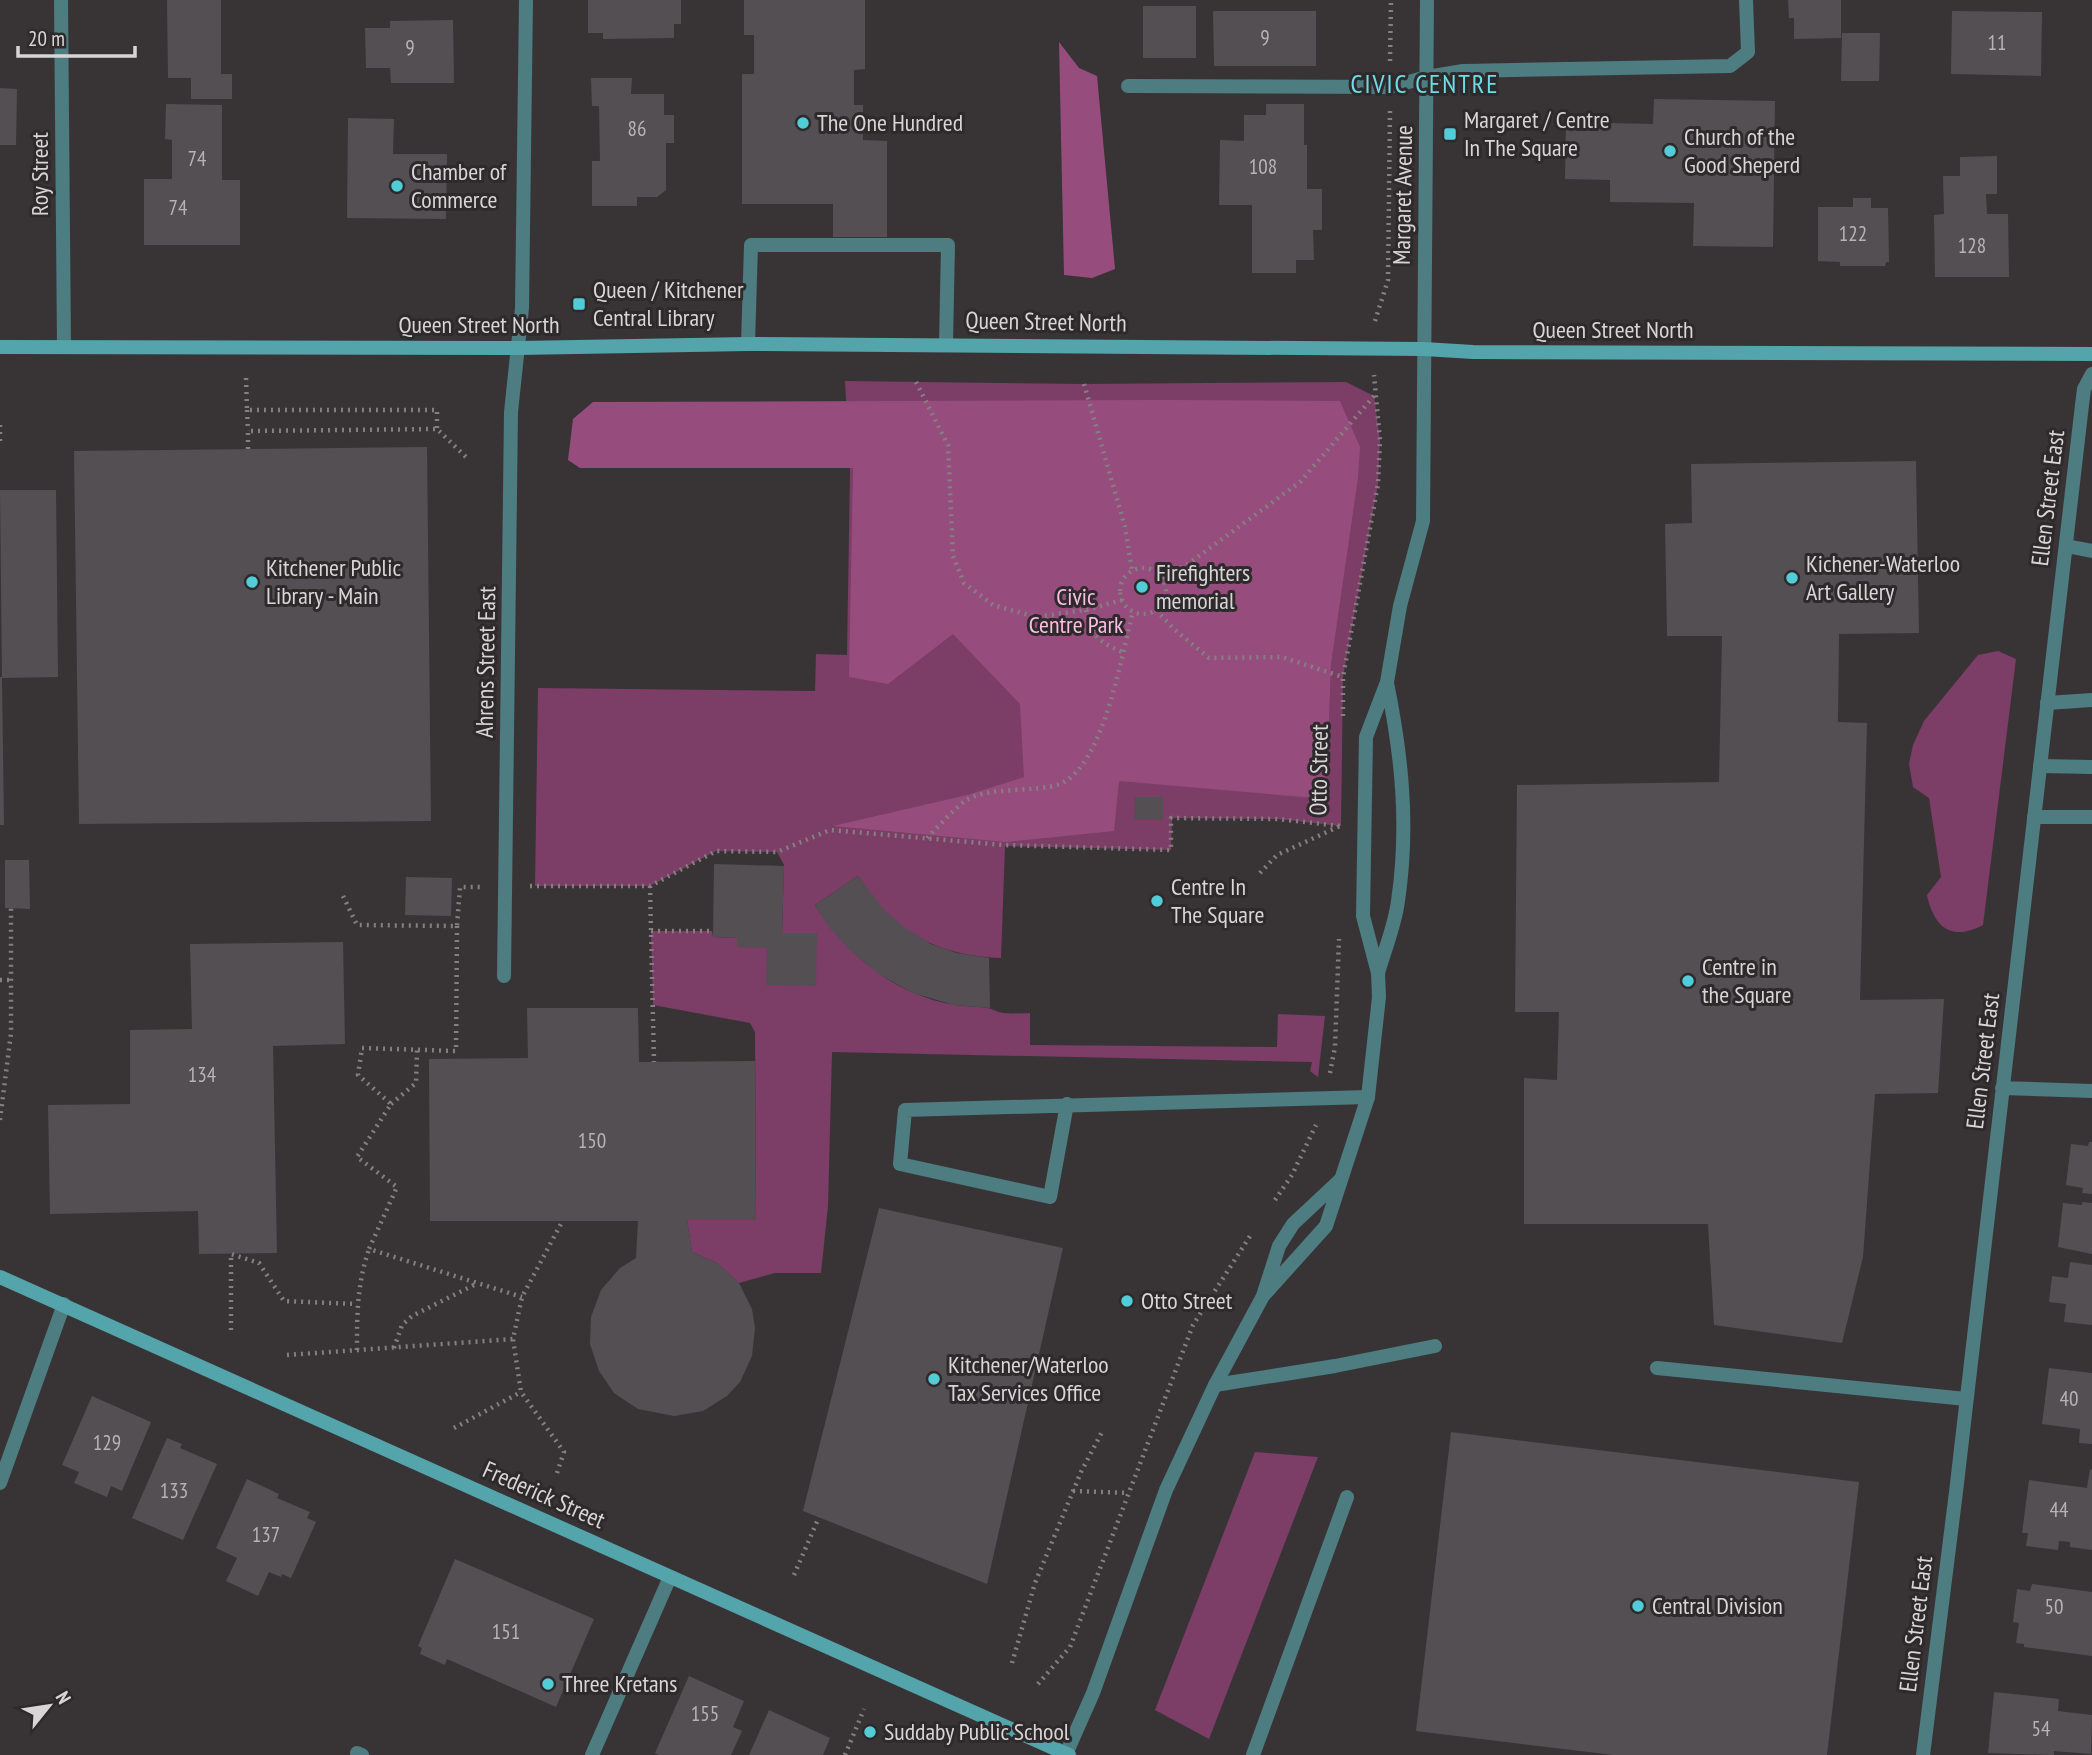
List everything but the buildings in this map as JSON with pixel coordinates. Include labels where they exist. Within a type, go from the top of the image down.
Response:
[{"type":"street","name":"Roy Street","points":[[61,0],[64,347]]},
{"type":"street","name":"Ahrens Street East","points":[[504,976],[511,412],[522,308],[526,0]]},
{"type":"street","name":"Margaret Avenue","points":[[1424,349],[1427,0]]},
{"type":"street","points":[[1128,86],[1390,87],[1463,71],[1730,66],[1748,52],[1746,0]]},
{"type":"street","points":[[748,344],[751,244],[948,245],[946,344]]},
{"type":"street","name":"Queen Street North","points":[[0,347],[519,348],[946,344],[1424,349],[1473,352],[2092,354]]},
{"type":"street","name":"Otto Street","points":[[1263,1296],[1326,1226],[1368,1097],[1378,973],[1363,916],[1366,737],[1387,682],[1400,606],[1423,521],[1424,349]]},
{"type":"street","name":"Ellen Street East","points":[[1923,1755],[2084,389],[2092,374]]},
{"type":"street","points":[[2066,546],[2092,551]]},
{"type":"street","name":"Otto Street","points":[[1378,973],[1398,903],[1405,827],[1399,743],[1387,682]]},
{"type":"street","points":[[2047,703],[2092,700]]},
{"type":"street","points":[[2040,766],[2092,768]]},
{"type":"street","points":[[2034,817],[2092,817]]},
{"type":"street","points":[[2002,1088],[2092,1091]]},
{"type":"street","points":[[1067,1104],[1050,1197],[900,1164],[905,1110],[1067,1104],[1368,1097]]},
{"type":"street","name":"Otto Street","points":[[1067,1754],[1093,1693],[1166,1490],[1215,1385],[1263,1296],[1279,1246],[1293,1224],[1343,1177]]},
{"type":"street","name":"Frederick Street","points":[[0,1277],[1067,1754]]},
{"type":"street","points":[[0,1483],[64,1304]]},
{"type":"street","points":[[1215,1385],[1335,1366],[1436,1346]]},
{"type":"street","points":[[1657,1368],[1966,1399]]},
{"type":"street","points":[[1253,1755],[1346,1497]]},
{"type":"street","points":[[592,1755],[670,1577]]},
{"type":"path","name":"Margaret Avenue","points":[[1375,327],[1375,319],[1388,280],[1391,0]]},
{"type":"path","name":"Otto Street","points":[[1343,717],[1343,677],[1378,484],[1380,440],[1374,377]]},
{"type":"path","points":[[246,378],[248,449]]},
{"type":"path","points":[[916,382],[948,445],[953,556],[964,583],[993,605],[1036,617],[1086,610],[1122,600]]},
{"type":"path","points":[[1084,384],[1125,527],[1132,570]]},
{"type":"path","points":[[1162,578],[1188,564],[1300,482],[1374,396]]},
{"type":"path","points":[[247,410],[436,410],[437,429],[466,457]]},
{"type":"path","points":[[0,425],[0,444]]},
{"type":"path","points":[[248,431],[437,429]]},
{"type":"path","points":[[1149,569],[1162,578],[1166,596],[1156,610],[1145,614],[1133,611],[1122,600],[1121,584],[1125,575],[1132,570],[1149,569]]},
{"type":"path","points":[[1086,610],[1089,628],[1102,643],[1122,652]]},
{"type":"path","points":[[1156,610],[1209,658],[1282,657],[1343,677]]},
{"type":"path","points":[[926,839],[967,800],[989,794],[1060,784],[1080,767],[1097,741],[1117,677],[1133,611]]},
{"type":"path","points":[[391,1104],[358,1074],[362,1048],[456,1051],[460,887],[650,886],[716,851],[777,852],[830,830],[1004,845],[1171,850],[1171,818],[1278,819],[1341,826]]},
{"type":"path","points":[[1260,873],[1277,855],[1341,826]]},
{"type":"path","name":"Otto Street","points":[[1340,840],[1341,826]]},
{"type":"path","points":[[650,886],[654,1062]]},
{"type":"path","points":[[343,896],[357,925],[457,926]]},
{"type":"path","points":[[0,1120],[11,1033],[11,908]]},
{"type":"path","points":[[651,931],[712,931]]},
{"type":"path","points":[[1269,1209],[1292,1175],[1326,1098],[1335,1047],[1339,937]]},
{"type":"path","points":[[0,980],[10,980]]},
{"type":"path","points":[[357,1350],[356,1304],[361,1275],[369,1249],[397,1187],[357,1157],[391,1104],[416,1083],[417,1050]]},
{"type":"path","points":[[557,1473],[564,1452],[521,1392],[513,1339],[522,1297],[563,1220]]},
{"type":"path","points":[[1038,1684],[1070,1647],[1193,1325],[1254,1231]]},
{"type":"path","points":[[369,1249],[522,1297]]},
{"type":"path","points":[[231,1330],[231,1254],[259,1263],[284,1301],[356,1304]]},
{"type":"path","points":[[394,1348],[402,1325],[412,1316],[478,1283]]},
{"type":"path","points":[[287,1355],[513,1339]]},
{"type":"path","points":[[454,1428],[521,1392]]},
{"type":"path","points":[[1012,1663],[1035,1583],[1072,1491],[1103,1430]]},
{"type":"path","points":[[1072,1491],[1128,1493]]},
{"type":"path","points":[[793,1575],[819,1517]]},
{"type":"path","points":[[845,1755],[864,1709]]},
{"type":"green space","points":[[1059,42],[1079,68],[1097,76],[1115,269],[1092,278],[1064,275]]},
{"type":"green space","name":"Civic Centre Park","points":[[845,381],[1084,384],[1346,382],[1374,396],[1380,440],[1378,484],[1343,677],[1341,826],[1278,819],[1172,818],[1171,850],[1005,846],[1001,958],[953,951],[910,932],[885,912],[858,876],[815,905],[858,956],[874,970],[912,992],[955,1005],[987,1008],[1003,1013],[1030,1013],[1030,1045],[1277,1047],[1278,1014],[1325,1016],[1318,1077],[1310,1071],[1312,1062],[832,1052],[828,1206],[821,1273],[775,1273],[739,1283],[717,1263],[692,1252],[687,1220],[756,1219],[755,1032],[750,1023],[653,1005],[651,931],[712,931],[713,937],[737,938],[737,947],[817,934],[782,933],[784,865],[777,852],[716,851],[650,886],[535,886],[538,688],[815,691],[816,654],[847,655],[850,471]]},
{"type":"green space","name":"Civic Centre Park","points":[[1340,401],[1360,447],[1358,478],[1331,664],[1326,799],[1119,781],[1114,831],[1006,842],[833,826],[967,795],[1024,777],[1020,704],[953,634],[888,684],[849,677],[853,468],[580,468],[568,460],[573,419],[593,402]]},
{"type":"green space","points":[[1998,651],[2016,659],[1983,925],[1962,932],[1953,931],[1939,923],[1927,895],[1941,877],[1929,798],[1913,787],[1909,764],[1913,745],[1924,721],[1978,655]]},
{"type":"green space","points":[[1255,1452],[1318,1457],[1209,1739],[1155,1710]]},
{"type":"place","name":"The One Hundred","points":[[803,123]]},
{"type":"place","name":"Margaret / Centre In The Square","points":[[1450,134]]},
{"type":"place","name":"Church of the Good Sheperd","points":[[1670,151]]},
{"type":"place","name":"Chamber of Commerce","points":[[397,186]]},
{"type":"place","name":"Queen / Kitchener Central Library","points":[[579,304]]},
{"type":"place","name":"Kichener-Waterloo Art Gallery","points":[[1792,578]]},
{"type":"place","name":"Kitchener Public Library - Main","points":[[252,582]]},
{"type":"place","name":"Firefighters memorial","points":[[1142,587]]},
{"type":"place","name":"Centre In The Square","points":[[1157,901]]},
{"type":"place","name":"Centre in the Square","points":[[1688,981]]},
{"type":"place","name":"Otto Street","points":[[1127,1301]]},
{"type":"place","name":"Kitchener/Waterloo Tax Services Office","points":[[934,1379]]},
{"type":"place","name":"Central Division","points":[[1638,1606]]},
{"type":"place","name":"Three Kretans","points":[[548,1684]]},
{"type":"place","name":"Suddaby Public School","points":[[870,1732]]},
{"type":"district","name":"CIVIC CENTRE","points":[[1425,84]]}]
